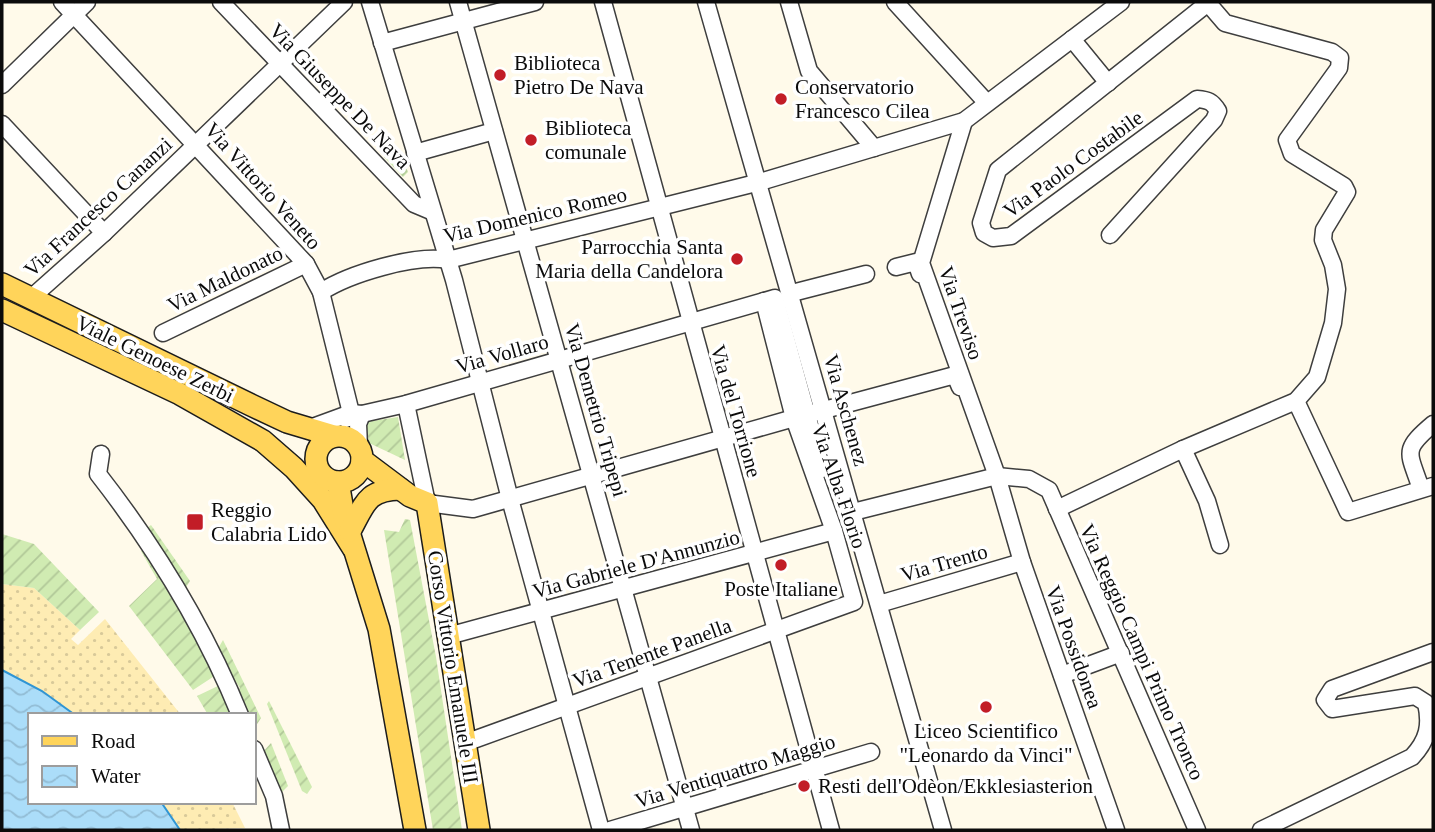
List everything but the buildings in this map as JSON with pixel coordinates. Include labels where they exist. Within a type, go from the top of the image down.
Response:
[{"type":"main road","name":"Viale Genoese Zerbi","points":[[2,284],[240,400],[334,436]]},
{"type":"main road","name":"Viale Genoese Zerbi","points":[[2,310],[238,424],[294,467],[323,500],[351,539]]},
{"type":"main road","points":[[360,453],[357,474],[338,482],[321,474],[316,462],[322,443],[334,436],[348,438],[360,453],[400,489],[427,503]]},
{"type":"main road","points":[[294,467],[316,462]]},
{"type":"main road","points":[[338,482],[351,539],[379,629],[415,830]]},
{"type":"main road","points":[[351,539],[368,497],[382,489],[400,489]]},
{"type":"main road","name":"Corso Vittorio Emanuele III","points":[[427,503],[479,830]]},
{"type":"street","name":"Via Vittorio Veneto","points":[[62,2],[306,264],[321,292],[356,414]]},
{"type":"street","points":[[2,85],[87,2]]},
{"type":"street","name":"Via Giuseppe De Nava","points":[[221,2],[414,204],[433,212]]},
{"type":"street","name":"Via Francesco Cananzi","points":[[31,298],[104,233],[345,2]]},
{"type":"street","points":[[370,2],[448,260],[601,830]]},
{"type":"street","name":"Via Demetrio Tripepi","points":[[458,2],[691,830]]},
{"type":"street","points":[[382,43],[535,2]]},
{"type":"street","name":"Via del Torrione","points":[[603,2],[831,830]]},
{"type":"street","name":"Via Aschenez","points":[[706,2],[792,293],[808,414],[853,512],[943,830]]},
{"type":"street","points":[[789,2],[810,71],[874,148]]},
{"type":"street","points":[[895,2],[987,103]]},
{"type":"street","points":[[964,121],[1121,2]]},
{"type":"street","points":[[1057,509],[1183,449],[1296,401],[1317,377],[1333,323],[1338,289],[1333,265],[1323,240],[1324,230],[1347,191],[1344,186],[1292,154],[1287,140],[1339,68],[1340,61],[1332,52],[1287,43],[1225,23],[1208,2]]},
{"type":"street","name":"Via Paolo Costabile","points":[[1110,235],[1214,120],[1218,111],[1208,100],[1197,99],[1011,236],[993,238],[984,233],[981,223],[998,170],[1208,2]]},
{"type":"street","points":[[1072,39],[1108,83]]},
{"type":"street","name":"Via Domenico Romeo","points":[[321,292],[340,280],[385,268],[429,259],[448,260],[659,209],[964,121]]},
{"type":"street","name":"Via Treviso","points":[[964,121],[921,262],[997,477]]},
{"type":"street","points":[[2,124],[104,233]]},
{"type":"street","points":[[415,153],[494,131]]},
{"type":"street","points":[[853,512],[997,477],[955,375],[916,262],[896,267]]},
{"type":"street","name":"Via Maldonato","points":[[163,333],[306,264]]},
{"type":"street","points":[[792,293],[866,274]]},
{"type":"street","name":"Via Vollaro","points":[[356,414],[407,404],[769,300],[808,414]]},
{"type":"street","points":[[427,503],[473,509],[955,375]]},
{"type":"street","points":[[1296,401],[1348,512],[1427,487],[1409,453],[1411,444],[1433,424]]},
{"type":"street","name":"Corso Vittorio Emanuele III","points":[[407,404],[427,503]]},
{"type":"street","points":[[310,428],[356,414]]},
{"type":"street","points":[[334,436],[356,414]]},
{"type":"street","points":[[356,414],[360,453]]},
{"type":"street","name":"Via Alba Florio","points":[[808,414],[838,524],[834,531],[854,602]]},
{"type":"street","points":[[1183,449],[1207,501],[1220,545]]},
{"type":"street","points":[[101,454],[98,474],[159,559],[239,713]]},
{"type":"street","name":"Via Reggio Campi Primo Tronco","points":[[997,477],[1029,479],[1049,490],[1196,830]]},
{"type":"street","name":"Via Possidonea","points":[[997,477],[1022,562],[1116,830]]},
{"type":"street","name":"Via Gabriele D'Annunzio","points":[[448,636],[834,531]]},
{"type":"street","name":"Via Trento","points":[[879,604],[1022,562]]},
{"type":"street","name":"Via Tenente Panella","points":[[465,743],[854,602]]},
{"type":"street","points":[[1261,830],[1412,757],[1424,744],[1430,721],[1426,703],[1415,696],[1332,709],[1325,700],[1332,689],[1433,652]]},
{"type":"street","points":[[1062,675],[1121,653]]},
{"type":"street","name":"Via Ventiquattro Maggio","points":[[610,830],[871,752]]},
{"type":"street","points":[[256,754],[274,796],[281,830]]},
{"type":"sand","points":[[2,584],[34,588],[80,630],[71,639],[78,645],[105,619],[179,713],[68,713],[2,672]]},
{"type":"sand","points":[[160,804],[233,804],[245,828],[180,830]]},
{"type":"green space","points":[[398,148],[408,172],[403,177],[384,157]]},
{"type":"green space","points":[[398,417],[405,460],[369,443],[366,422]]},
{"type":"green space","points":[[405,519],[410,520],[436,657],[462,830],[433,830],[384,530],[399,532]]},
{"type":"green space","points":[[151,525],[190,581],[183,592],[147,528]]},
{"type":"green space","points":[[2,534],[34,544],[99,612],[80,630],[34,588],[2,584]]},
{"type":"green space","points":[[146,549],[216,675],[193,690],[129,606],[157,579],[141,551]]},
{"type":"green space","points":[[223,640],[261,718],[256,726],[256,713],[245,713],[236,691],[240,688],[216,652]]},
{"type":"green space","points":[[220,685],[232,713],[207,713],[197,696]]},
{"type":"green space","points":[[269,701],[312,787],[307,794],[302,791],[267,704]]},
{"type":"green space","points":[[271,743],[288,786],[279,795],[262,753]]},
{"type":"water","points":[[2,670],[42,691],[72,713],[28,713],[28,804],[162,804],[180,830],[2,830]]},
{"type":"place","name":"Biblioteca Pietro De Nava","points":[[500,75]]},
{"type":"place","name":"Conservatorio Francesco Cilea","points":[[781,99]]},
{"type":"place","name":"Biblioteca comunale","points":[[531,140]]},
{"type":"place","name":"Parrocchia Santa Maria della Candelora","points":[[737,259]]},
{"type":"place","name":"Reggio Calabria Lido","points":[[195,522]]},
{"type":"place","name":"Poste Italiane","points":[[781,565]]},
{"type":"place","name":"Liceo Scientifico \"Leonardo da Vinci\"","points":[[986,707]]},
{"type":"place","name":"Resti dell'Odèon/Ekklesiasterion","points":[[804,786]]}]
